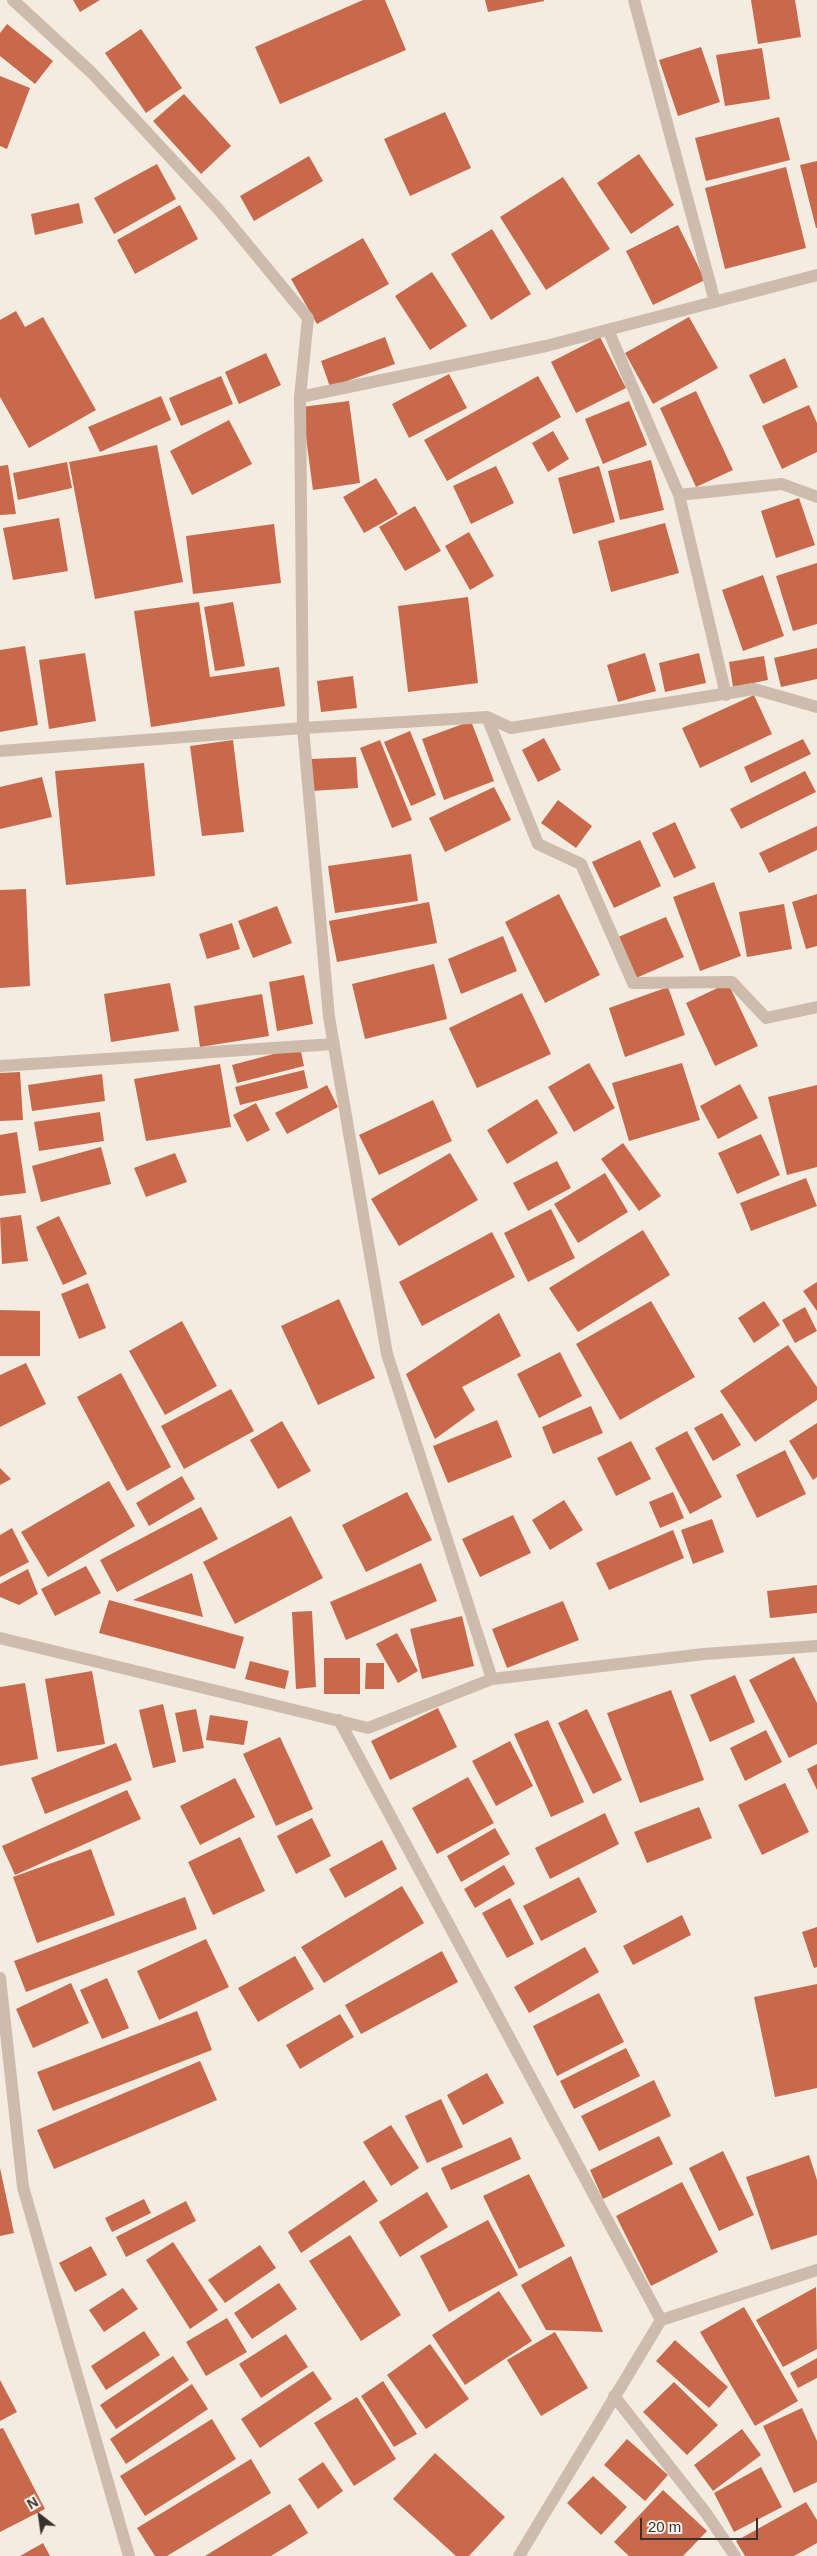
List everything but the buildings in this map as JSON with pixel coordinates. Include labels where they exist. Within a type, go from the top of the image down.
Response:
[{"type":"street","points":[[634,0],[715,302]]},
{"type":"street","points":[[22,3],[92,73],[219,210],[308,318],[300,397],[303,728],[329,1017],[387,1354],[492,1679]]},
{"type":"street","points":[[300,397],[546,346],[817,275]]},
{"type":"street","points":[[608,330],[679,495],[726,696]]},
{"type":"street","points":[[679,495],[782,484],[817,497]]},
{"type":"street","points":[[0,752],[303,728],[487,717],[511,728],[726,696],[754,689],[817,706]]},
{"type":"street","points":[[487,717],[538,844],[581,864],[633,983],[732,982],[766,1018],[817,1007]]},
{"type":"street","points":[[0,1066],[334,1044]]},
{"type":"street","points":[[0,1638],[368,1728],[492,1679],[704,1654],[817,1646]]},
{"type":"street","points":[[339,1720],[661,2320]]},
{"type":"street","points":[[0,1978],[23,2187],[129,2556]]},
{"type":"street","points":[[519,2556],[661,2320],[817,2270]]},
{"type":"street","points":[[614,2396],[706,2513],[736,2556]]}]
